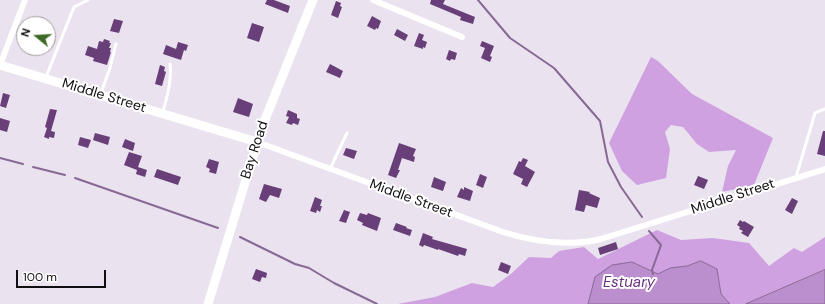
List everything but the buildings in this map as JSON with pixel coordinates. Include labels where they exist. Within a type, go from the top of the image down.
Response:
[{"type":"main road","name":"Bay Road","points":[[208,304],[257,142],[314,0]]},
{"type":"main road","name":"Middle Street","points":[[0,64],[257,142]]},
{"type":"street","points":[[0,64],[25,0]]},
{"type":"street","points":[[373,0],[462,37]]},
{"type":"street","name":"Middle Street","points":[[257,142],[503,232],[533,240],[565,244],[601,239],[825,169]]},
{"type":"lane","points":[[45,78],[74,7],[88,0]]},
{"type":"lane","points":[[101,95],[116,44]]},
{"type":"lane","points":[[163,114],[172,75],[170,64]]},
{"type":"lane","points":[[796,177],[815,112],[825,109]]},
{"type":"lane","points":[[330,169],[347,133]]},
{"type":"shaded area","points":[[651,57],[658,61],[692,94],[773,138],[754,185],[722,192],[728,166],[736,150],[709,152],[697,144],[683,127],[671,125],[665,132],[670,149],[666,178],[637,185],[622,171],[609,143]]},
{"type":"shaded area","points":[[657,230],[681,240],[713,238],[749,243],[769,266],[794,248],[802,252],[825,237],[825,270],[746,304],[730,304],[721,294],[717,269],[701,261],[687,266],[670,268],[658,274],[632,262],[595,277],[588,304],[398,304],[435,297],[472,283],[493,287],[512,273],[529,257],[551,258],[559,251],[584,247],[598,259]]},
{"type":"water","name":"Estuary","points":[[701,261],[717,269],[721,294],[730,304],[588,304],[595,277],[612,265],[632,262],[658,274],[670,268],[687,266]]},
{"type":"water","points":[[825,270],[825,304],[746,304]]},
{"type":"waterway","points":[[478,0],[510,38],[554,68],[600,121],[608,162],[621,187],[642,217]]},
{"type":"waterway","points":[[0,158],[23,164]]},
{"type":"waterway","points":[[33,167],[65,175]]},
{"type":"waterway","points":[[75,178],[218,228]]},
{"type":"waterway","points":[[649,231],[661,245],[652,270],[653,274]]},
{"type":"waterway","points":[[240,237],[295,264],[309,268],[334,283],[377,304]]}]
